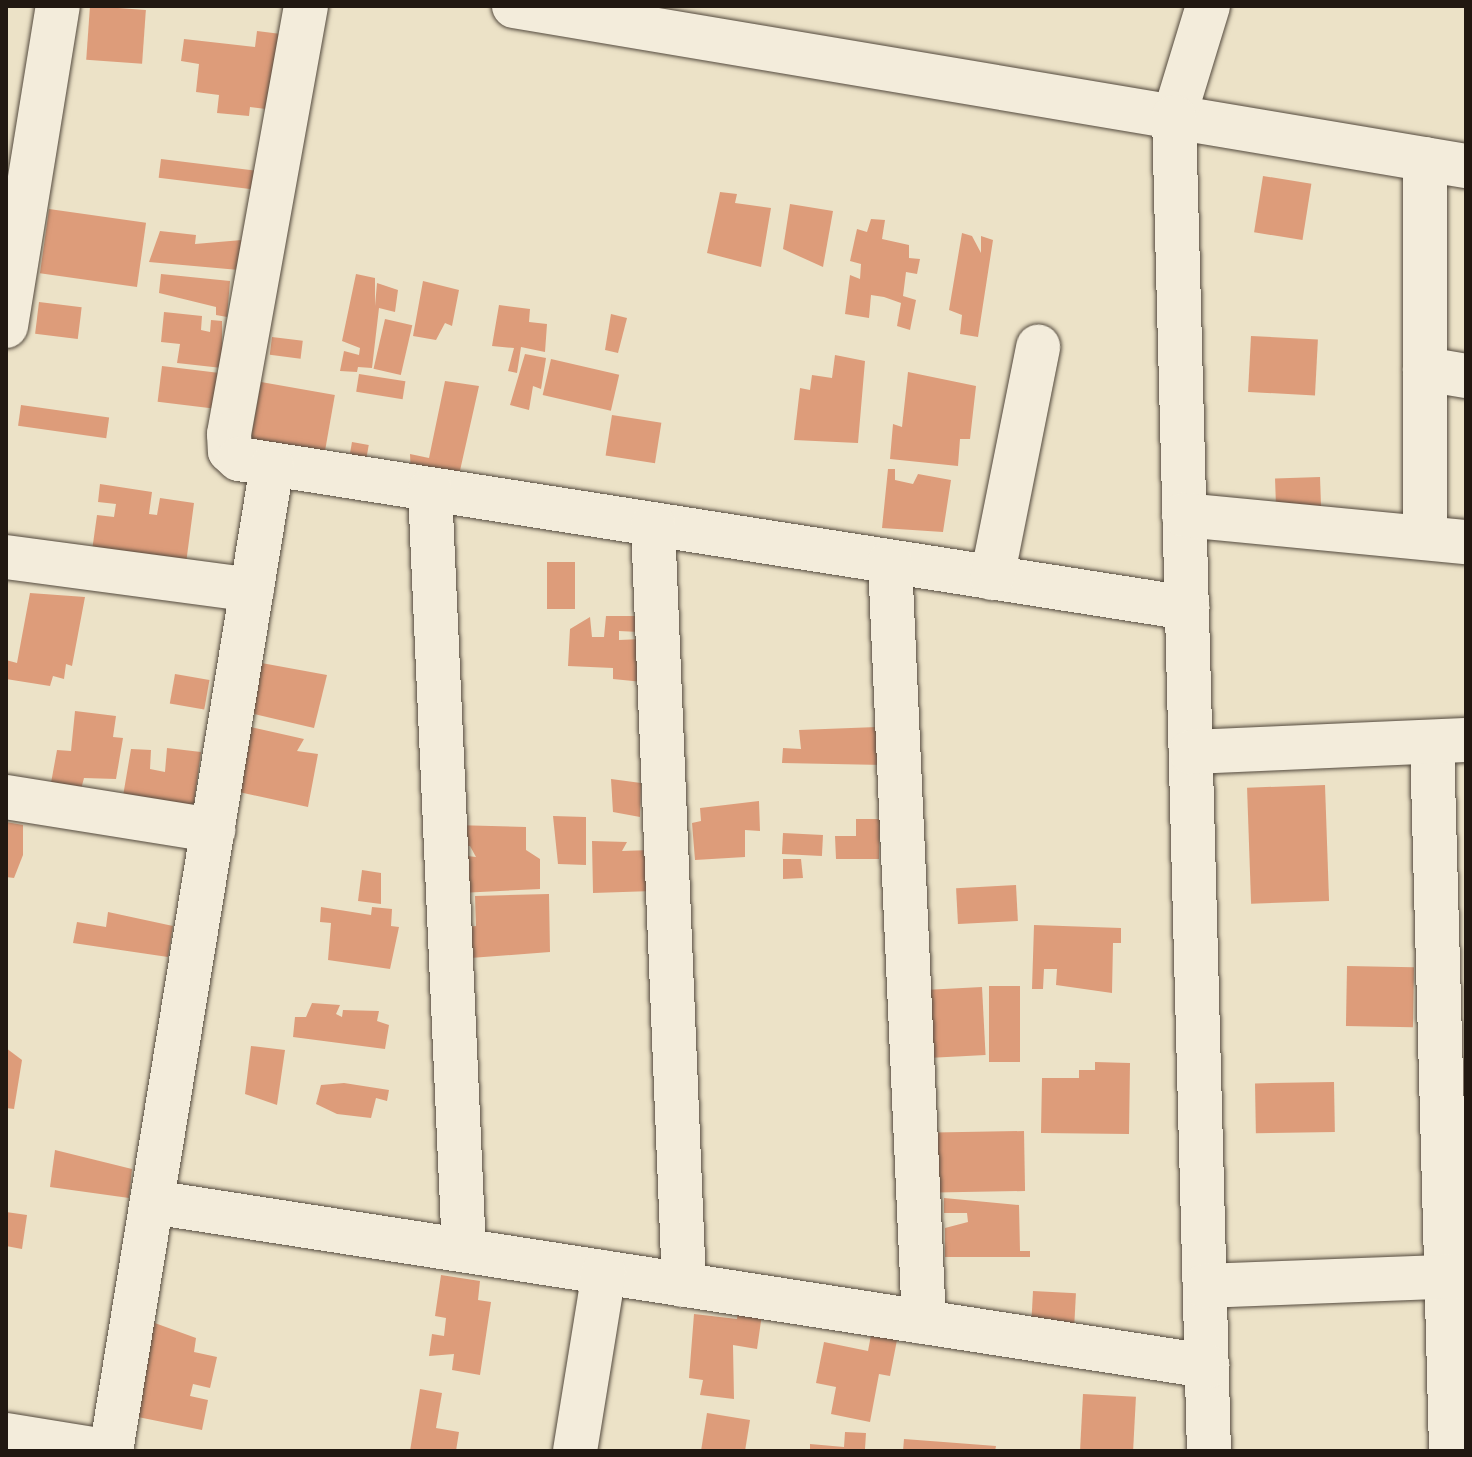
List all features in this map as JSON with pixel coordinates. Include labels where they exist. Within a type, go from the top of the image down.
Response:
[{"type":"street","points":[[6,326],[58,6]]},
{"type":"street","points":[[306,6],[229,434],[230,451],[239,459],[1187,608]]},
{"type":"street","points":[[514,6],[706,22],[1174,117],[1446,163],[1446,539],[1184,515]]},
{"type":"street","points":[[1208,6],[1174,117],[1209,1451]]},
{"type":"street","points":[[992,578],[1038,347]]},
{"type":"street","points":[[6,1435],[108,1451],[152,1202],[272,466]]},
{"type":"street","points":[[430,490],[464,1250]]},
{"type":"street","points":[[653,525],[684,1285]]},
{"type":"street","points":[[6,557],[252,590]]},
{"type":"street","points":[[890,562],[924,1322]]},
{"type":"street","points":[[1191,752],[1449,741],[1456,1274],[1451,1451]]},
{"type":"street","points":[[6,797],[213,830]]},
{"type":"street","points":[[152,1202],[1207,1366]]},
{"type":"street","points":[[575,1451],[604,1272]]},
{"type":"street","points":[[1205,1286],[1456,1274]]},
{"type":"building","points":[[90,6],[146,10],[142,64],[86,60]]},
{"type":"building","points":[[257,31],[281,34],[274,110],[250,107],[249,116],[217,113],[219,95],[196,92],[199,64],[181,61],[184,39],[255,47]]},
{"type":"building","points":[[161,159],[254,170],[252,189],[159,178]]},
{"type":"building","points":[[1263,176],[1311,184],[1302,240],[1254,232]]},
{"type":"building","points":[[720,192],[737,194],[735,203],[771,208],[761,267],[707,253]]},
{"type":"building","points":[[790,204],[833,211],[823,267],[783,249]]},
{"type":"building","points":[[49,209],[146,223],[137,287],[40,273]]},
{"type":"building","points":[[871,219],[885,220],[882,239],[909,245],[909,258],[920,259],[917,274],[906,272],[903,296],[916,300],[910,330],[897,326],[901,303],[884,297],[871,295],[869,318],[845,314],[850,275],[860,279],[861,264],[850,261],[857,229],[867,232]]},
{"type":"building","points":[[160,231],[196,235],[195,244],[242,240],[239,270],[149,262]]},
{"type":"building","points":[[962,233],[972,236],[981,253],[981,236],[993,240],[978,337],[960,334],[962,315],[949,310]]},
{"type":"building","points":[[161,274],[230,281],[227,317],[216,315],[216,307],[159,293]]},
{"type":"building","points":[[356,274],[375,278],[375,306],[377,283],[398,290],[395,312],[379,308],[372,368],[358,367],[357,372],[340,371],[344,351],[359,355],[360,348],[342,341]]},
{"type":"building","points":[[423,281],[459,290],[452,326],[445,323],[436,340],[413,336]]},
{"type":"building","points":[[39,302],[82,307],[78,339],[35,334]]},
{"type":"building","points":[[499,305],[530,309],[529,322],[547,324],[545,352],[521,347],[517,373],[508,371],[514,348],[492,346]]},
{"type":"building","points":[[164,312],[202,316],[201,330],[210,332],[211,320],[222,321],[222,368],[177,363],[180,344],[161,342]]},
{"type":"building","points":[[611,314],[627,318],[618,353],[605,350]]},
{"type":"building","points":[[385,319],[412,325],[401,375],[374,369]]},
{"type":"building","points":[[1251,336],[1318,340],[1315,395],[1248,392]]},
{"type":"building","points":[[272,337],[303,341],[301,359],[270,355]]},
{"type":"building","points":[[525,354],[546,358],[541,389],[533,386],[529,410],[510,405]]},
{"type":"building","points":[[835,355],[865,361],[858,443],[794,440],[800,388],[810,390],[812,375],[832,378]]},
{"type":"building","points":[[551,359],[619,375],[611,411],[543,395]]},
{"type":"building","points":[[162,366],[220,373],[215,409],[158,402]]},
{"type":"building","points":[[908,372],[976,386],[970,439],[960,439],[958,466],[890,459],[893,424],[902,427]]},
{"type":"building","points":[[359,374],[405,381],[403,399],[356,392]]},
{"type":"building","points":[[445,381],[479,386],[459,475],[411,476],[410,454],[429,458]]},
{"type":"building","points":[[261,382],[335,395],[322,466],[248,453]]},
{"type":"building","points":[[21,405],[109,417],[106,438],[18,426]]},
{"type":"building","points":[[612,415],[661,423],[655,463],[606,455]]},
{"type":"building","points":[[352,442],[369,445],[366,461],[349,458]]},
{"type":"building","points":[[888,469],[895,469],[895,480],[913,484],[918,474],[951,480],[943,532],[882,528]]},
{"type":"building","points":[[1320,477],[1321,507],[1276,509],[1275,479]]},
{"type":"building","points":[[100,484],[152,492],[149,514],[157,515],[160,498],[194,503],[185,571],[91,558],[97,515],[114,517],[116,504],[98,502]]},
{"type":"building","points":[[547,562],[575,562],[575,609],[547,609]]},
{"type":"building","points":[[30,593],[85,597],[72,666],[66,664],[64,679],[53,676],[50,686],[6,679],[6,660],[17,663]]},
{"type":"building","points":[[606,616],[637,616],[639,632],[619,631],[619,640],[642,639],[643,682],[613,679],[613,668],[568,666],[570,629],[590,617],[592,637],[604,637]]},
{"type":"building","points":[[256,662],[327,675],[314,728],[250,713]]},
{"type":"building","points":[[175,674],[209,680],[204,710],[170,704]]},
{"type":"building","points":[[75,711],[116,716],[113,737],[123,738],[116,779],[84,778],[80,793],[51,783],[57,750],[71,751]]},
{"type":"building","points":[[246,726],[304,739],[297,751],[318,754],[308,807],[234,791]]},
{"type":"building","points":[[877,727],[884,765],[782,763],[783,748],[801,749],[799,730]]},
{"type":"building","points":[[167,748],[201,752],[193,810],[122,802],[131,749],[151,750],[150,769],[165,772]]},
{"type":"building","points":[[611,779],[641,783],[640,817],[613,812]]},
{"type":"building","points":[[1325,785],[1329,901],[1251,904],[1247,788]]},
{"type":"building","points":[[759,801],[760,831],[745,830],[745,857],[695,860],[692,823],[701,821],[700,808]]},
{"type":"building","points":[[553,816],[586,817],[586,865],[558,864]]},
{"type":"building","points":[[856,819],[880,819],[879,859],[836,859],[835,836],[856,836]]},
{"type":"building","points":[[6,822],[23,825],[23,855],[14,878],[6,877]]},
{"type":"building","points":[[454,825],[526,827],[526,850],[540,859],[540,889],[460,893],[458,855],[476,857],[470,846],[453,846]]},
{"type":"building","points":[[783,833],[823,835],[822,856],[782,854]]},
{"type":"building","points":[[592,841],[627,842],[622,851],[651,850],[653,891],[593,893]]},
{"type":"building","points":[[783,859],[801,859],[803,878],[783,879]]},
{"type":"building","points":[[362,870],[381,873],[381,904],[358,901]]},
{"type":"building","points":[[1016,885],[1018,921],[958,924],[956,888]]},
{"type":"building","points":[[549,894],[550,952],[457,959],[456,928],[476,926],[475,896]]},
{"type":"building","points":[[321,907],[371,915],[372,907],[392,909],[391,926],[399,927],[390,969],[328,960],[331,923],[320,922]]},
{"type":"building","points":[[108,912],[173,926],[168,957],[73,943],[77,922],[106,927]]},
{"type":"building","points":[[1034,925],[1121,928],[1121,943],[1113,943],[1112,993],[1056,985],[1057,969],[1044,969],[1043,989],[1032,989]]},
{"type":"building","points":[[1347,966],[1414,967],[1413,1027],[1346,1026]]},
{"type":"building","points":[[989,986],[1020,986],[1020,1062],[989,1062]]},
{"type":"building","points":[[982,987],[986,1055],[928,1058],[924,990]]},
{"type":"building","points":[[312,1003],[340,1005],[336,1014],[342,1017],[343,1010],[379,1011],[377,1021],[389,1025],[385,1049],[293,1037],[295,1017],[306,1017]]},
{"type":"building","points":[[251,1046],[285,1050],[277,1105],[245,1094]]},
{"type":"building","points":[[6,1048],[22,1060],[14,1109],[6,1108]]},
{"type":"building","points":[[1095,1062],[1130,1063],[1129,1134],[1041,1133],[1042,1078],[1079,1078],[1079,1070],[1095,1070]]},
{"type":"building","points":[[1334,1082],[1335,1132],[1256,1133],[1255,1083]]},
{"type":"building","points":[[344,1083],[389,1090],[387,1101],[376,1098],[371,1118],[337,1114],[316,1104],[321,1085]]},
{"type":"building","points":[[1024,1131],[1025,1191],[936,1193],[935,1133]]},
{"type":"building","points":[[55,1150],[132,1169],[129,1198],[50,1187]]},
{"type":"building","points":[[944,1198],[1019,1205],[1020,1251],[1030,1251],[1030,1257],[945,1257],[945,1228],[968,1222],[967,1213],[944,1213]]},
{"type":"building","points":[[6,1212],[27,1215],[22,1249],[6,1246]]},
{"type":"building","points":[[441,1275],[480,1281],[478,1300],[491,1302],[480,1375],[452,1370],[454,1354],[429,1356],[432,1334],[444,1336],[446,1318],[435,1316]]},
{"type":"building","points":[[1033,1291],[1076,1293],[1074,1331],[1031,1329]]},
{"type":"building","points":[[738,1310],[762,1314],[757,1349],[733,1345],[734,1399],[700,1395],[703,1380],[689,1378],[694,1314],[737,1319]]},
{"type":"building","points":[[152,1322],[196,1338],[194,1352],[217,1357],[210,1388],[193,1384],[190,1396],[208,1400],[202,1430],[128,1415]]},
{"type":"building","points":[[871,1335],[897,1340],[890,1376],[879,1374],[870,1422],[831,1414],[836,1387],[816,1383],[824,1342],[868,1351]]},
{"type":"building","points":[[420,1389],[442,1393],[436,1428],[459,1432],[456,1451],[410,1451]]},
{"type":"building","points":[[1083,1394],[1136,1397],[1133,1451],[1080,1451]]},
{"type":"building","points":[[707,1413],[750,1420],[745,1451],[701,1451]]},
{"type":"building","points":[[845,1432],[866,1433],[865,1449],[810,1451],[810,1444],[844,1447]]},
{"type":"building","points":[[904,1439],[996,1446],[995,1451],[903,1451]]}]
